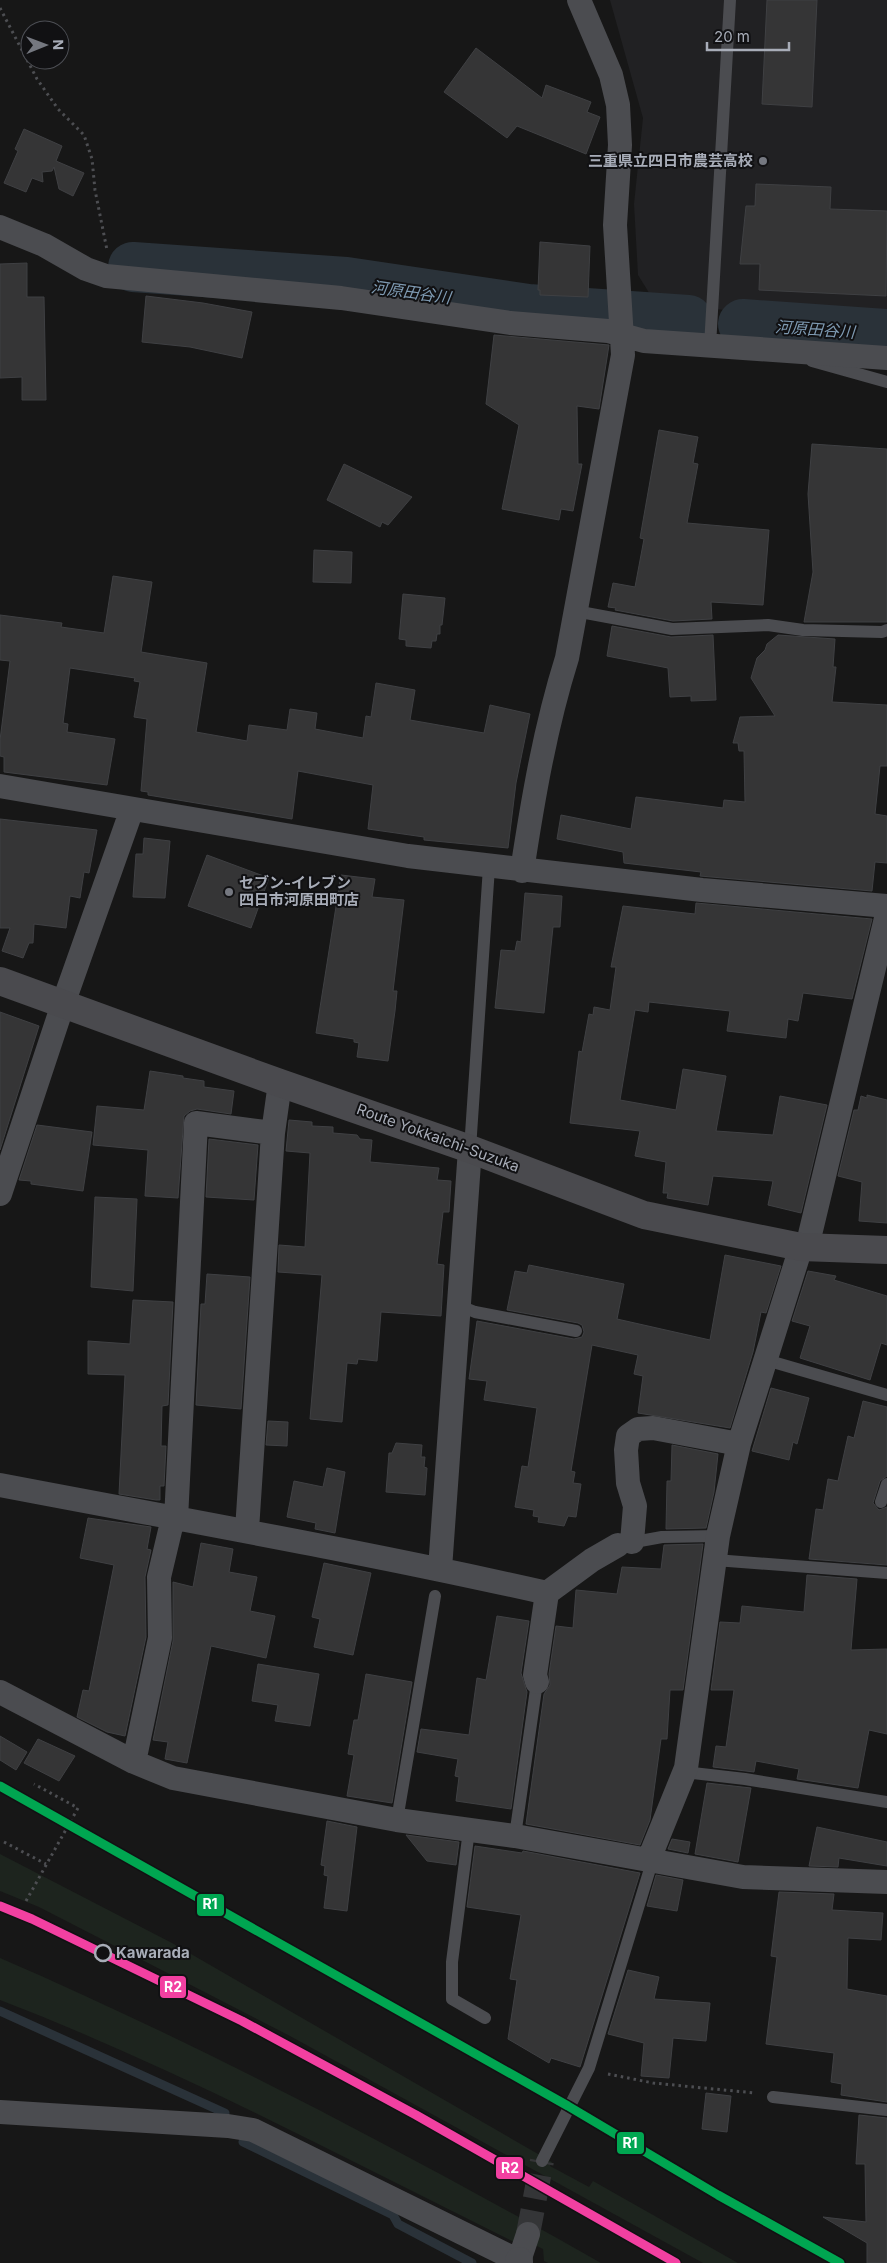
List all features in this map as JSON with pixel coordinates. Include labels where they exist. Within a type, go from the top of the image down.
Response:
[{"type":"main road","name":"Route Yokkaichi-Suzuka","points":[[0,980],[280,1083],[470,1148],[644,1215],[804,1247],[887,1250]]},
{"type":"street","points":[[522,871],[538,768],[554,699],[567,658],[623,355],[615,225],[620,145],[618,105],[611,75],[579,0]]},
{"type":"street","points":[[0,227],[44,245],[86,269],[106,276],[341,298],[510,323],[622,331],[644,342],[887,358]]},
{"type":"street","points":[[0,786],[408,856],[489,867],[887,906]]},
{"type":"street","points":[[0,1194],[63,1004],[132,809]]},
{"type":"street","points":[[649,1859],[684,1772],[718,1536],[739,1444],[804,1247],[887,914]]},
{"type":"street","points":[[247,1530],[273,1133],[280,1083]]},
{"type":"street","points":[[134,1762],[160,1638],[158,1577],[174,1518],[196,1123],[273,1133]]},
{"type":"street","points":[[440,1569],[470,1148]]},
{"type":"street","points":[[537,1682],[535,1675],[547,1593],[592,1560],[625,1543],[635,1506],[628,1483],[626,1450],[628,1436],[638,1429],[653,1428],[739,1444]]},
{"type":"street","points":[[0,1485],[247,1530],[547,1593]]},
{"type":"street","points":[[0,1692],[134,1762],[173,1778],[397,1820],[515,1836],[743,1877],[887,1882]]},
{"type":"street","points":[[0,2112],[228,2126],[253,2130],[519,2262],[528,2234]]},
{"type":"lane","points":[[710,346],[730,0]]},
{"type":"lane","points":[[773,350],[887,382]]},
{"type":"lane","points":[[575,610],[672,629],[768,624],[803,630],[882,632],[887,630]]},
{"type":"lane","points":[[470,1148],[489,867]]},
{"type":"lane","points":[[460,1306],[475,1312],[576,1331]]},
{"type":"lane","points":[[766,1360],[885,1394],[887,1381]]},
{"type":"lane","points":[[880,1502],[887,1484]]},
{"type":"lane","points":[[625,1543],[662,1537],[718,1536]]},
{"type":"lane","points":[[715,1560],[887,1573]]},
{"type":"lane","points":[[397,1820],[434,1596]]},
{"type":"lane","points":[[515,1836],[537,1682]]},
{"type":"lane","points":[[684,1772],[744,1779],[887,1802]]},
{"type":"lane","points":[[469,1830],[452,1962],[452,1998],[484,2018]]},
{"type":"lane","points":[[542,2161],[589,2068],[649,1872],[649,1859]]},
{"type":"lane","points":[[773,2097],[887,2110]]},
{"type":"path","points":[[0,8],[38,79],[58,109],[84,135],[92,159],[95,190],[107,246],[106,276]]},
{"type":"path","points":[[26,1901],[78,1808],[34,1784]]},
{"type":"path","points":[[4,1842],[46,1864]]},
{"type":"path","points":[[589,2068],[602,2073],[653,2083],[763,2094],[773,2097]]},
{"type":"shaded area","name":"三重県立四日市農芸高校","points":[[610,0],[887,0],[887,324],[656,304],[638,275],[634,204],[643,118]]},
{"type":"shaded area","points":[[0,1854],[172,1943],[552,2162],[550,2166],[589,2187],[593,2181],[738,2263],[703,2263],[290,2036],[39,1907],[0,1891]]},
{"type":"shaded area","points":[[0,1958],[153,2028],[305,2103],[454,2181],[601,2263],[548,2263],[544,2261],[543,2249],[527,2241],[516,2243],[325,2147],[196,2085],[131,2055],[0,2000]]},
{"type":"building","points":[[767,0],[817,0],[812,107],[762,104]]},
{"type":"building","points":[[476,48],[542,98],[546,85],[591,102],[587,112],[600,117],[586,154],[517,126],[507,138],[444,92]]},
{"type":"building","points":[[24,129],[62,146],[56,161],[84,173],[73,196],[59,189],[54,167],[52,171],[42,172],[43,182],[32,178],[26,192],[4,183],[18,151],[15,149]]},
{"type":"building","points":[[756,184],[831,187],[830,209],[887,211],[886,296],[759,290],[760,264],[740,264],[746,206],[755,206]]},
{"type":"building","points":[[540,242],[590,246],[588,297],[540,295],[540,290],[538,290]]},
{"type":"building","points":[[27,263],[27,297],[44,297],[46,400],[22,400],[22,377],[0,378],[0,264]]},
{"type":"building","points":[[146,296],[203,303],[252,312],[242,358],[190,347],[142,342]]},
{"type":"building","points":[[494,335],[609,345],[599,409],[577,406],[578,464],[582,464],[573,511],[561,509],[559,520],[502,509],[519,425],[486,404]]},
{"type":"building","points":[[659,430],[698,437],[693,463],[698,464],[687,523],[769,530],[763,605],[711,602],[712,619],[673,621],[608,607],[613,583],[635,587],[644,539],[640,538]]},
{"type":"building","points":[[812,444],[887,449],[887,622],[804,622],[813,572],[808,494]]},
{"type":"building","points":[[344,464],[412,497],[388,525],[382,522],[380,527],[327,500]]},
{"type":"building","points":[[314,550],[352,552],[351,583],[313,582]]},
{"type":"building","points":[[113,576],[152,582],[141,652],[207,663],[196,732],[247,741],[249,725],[287,730],[290,709],[317,713],[315,729],[363,738],[366,716],[371,717],[376,683],[415,690],[410,720],[484,733],[490,705],[530,714],[516,783],[508,848],[424,840],[424,837],[368,829],[373,785],[298,771],[292,819],[148,795],[148,792],[141,791],[147,719],[134,717],[140,682],[134,681],[135,678],[70,668],[63,723],[68,724],[67,732],[115,739],[107,785],[4,772],[4,757],[0,756],[0,740],[10,661],[0,660],[0,615],[62,623],[61,627],[104,633]]},
{"type":"building","points":[[403,594],[445,598],[440,634],[437,634],[436,641],[432,641],[431,648],[406,646],[406,640],[399,639]]},
{"type":"building","points":[[612,626],[671,637],[713,635],[716,700],[691,701],[691,696],[670,697],[668,668],[607,656]]},
{"type":"building","points":[[778,635],[835,639],[833,667],[836,667],[832,702],[887,705],[887,766],[880,766],[875,814],[887,816],[887,863],[875,862],[872,891],[700,876],[701,872],[624,863],[623,852],[557,839],[561,815],[631,829],[636,797],[723,808],[724,800],[745,802],[744,751],[739,751],[738,743],[733,743],[740,717],[775,716],[751,678],[757,658],[765,650],[767,644]]},
{"type":"building","points":[[0,819],[97,830],[89,873],[84,872],[80,898],[70,896],[66,928],[34,924],[33,943],[29,943],[23,958],[2,951],[10,928],[0,928]]},
{"type":"building","points":[[144,838],[170,841],[165,898],[133,897],[136,854],[143,854]]},
{"type":"building","name":"セブン-イレブン 四日市河原田町店","points":[[207,855],[269,878],[251,928],[188,906]]},
{"type":"building","points":[[341,875],[375,879],[372,897],[404,900],[393,991],[397,991],[388,1061],[357,1057],[359,1043],[354,1042],[354,1039],[316,1033]]},
{"type":"building","points":[[525,893],[562,896],[560,927],[553,927],[544,1013],[495,1008],[501,950],[515,951],[517,941],[521,942]]},
{"type":"building","points":[[696,903],[872,919],[852,999],[803,993],[798,1021],[788,1019],[786,1038],[727,1031],[730,1011],[649,1002],[648,1012],[635,1010],[620,1100],[676,1110],[683,1069],[726,1076],[716,1131],[773,1135],[780,1096],[827,1105],[801,1213],[768,1205],[773,1181],[713,1176],[708,1205],[667,1198],[668,1193],[663,1193],[666,1162],[635,1156],[640,1131],[570,1123],[579,1051],[582,1052],[589,1014],[593,1015],[594,1007],[610,1010],[616,967],[611,967],[623,906],[695,914]]},
{"type":"building","points":[[0,1012],[39,1026],[0,1150]]},
{"type":"building","points":[[150,1071],[204,1081],[204,1087],[234,1091],[231,1114],[197,1109],[190,1111],[184,1116],[178,1198],[145,1196],[148,1150],[93,1145],[97,1106],[144,1110]]},
{"type":"building","points":[[867,1095],[887,1100],[887,1223],[859,1221],[862,1182],[838,1176],[854,1110],[858,1110],[861,1096],[867,1098]]},
{"type":"building","points":[[289,1120],[312,1122],[312,1126],[333,1127],[333,1133],[357,1135],[360,1139],[372,1140],[370,1162],[439,1168],[437,1180],[451,1181],[449,1212],[443,1212],[437,1264],[444,1265],[441,1316],[381,1312],[377,1361],[358,1359],[357,1364],[347,1363],[342,1422],[310,1419],[322,1275],[278,1272],[279,1245],[305,1247],[310,1153],[286,1151]]},
{"type":"building","points":[[37,1125],[92,1132],[83,1191],[31,1184],[31,1181],[19,1180]]},
{"type":"building","points":[[209,1139],[258,1145],[254,1200],[206,1197]]},
{"type":"building","points":[[95,1197],[137,1199],[133,1291],[91,1287]]},
{"type":"building","points":[[725,1255],[781,1266],[766,1313],[761,1312],[753,1352],[730,1428],[638,1413],[643,1376],[634,1374],[638,1355],[592,1345],[571,1471],[575,1472],[573,1483],[581,1484],[576,1517],[568,1516],[564,1526],[538,1522],[539,1517],[533,1516],[534,1510],[515,1507],[522,1466],[528,1467],[537,1408],[484,1400],[487,1381],[469,1379],[477,1321],[574,1339],[582,1337],[584,1332],[582,1325],[578,1323],[507,1310],[515,1271],[527,1273],[529,1265],[624,1284],[617,1319],[710,1340]]},
{"type":"building","points":[[808,1271],[836,1276],[834,1280],[887,1296],[887,1345],[881,1343],[870,1380],[800,1358],[810,1326],[792,1321]]},
{"type":"building","points":[[207,1274],[250,1277],[241,1409],[196,1405],[201,1304],[205,1304]]},
{"type":"building","points":[[133,1300],[173,1302],[168,1405],[162,1406],[161,1446],[166,1446],[164,1486],[160,1486],[160,1500],[119,1494],[125,1375],[88,1374],[88,1341],[130,1344]]},
{"type":"building","points":[[771,1388],[809,1398],[797,1444],[793,1442],[789,1460],[752,1451]]},
{"type":"building","points":[[863,1401],[887,1407],[887,1476],[880,1481],[873,1503],[879,1510],[887,1507],[887,1565],[809,1559],[816,1509],[823,1510],[828,1479],[838,1481],[848,1436],[854,1438]]},
{"type":"building","points":[[268,1421],[288,1422],[287,1446],[266,1445]]},
{"type":"building","points":[[396,1443],[422,1445],[421,1457],[425,1457],[424,1467],[427,1468],[425,1495],[386,1492],[389,1453],[392,1453]]},
{"type":"building","points":[[672,1445],[718,1454],[714,1492],[706,1528],[666,1529],[667,1481],[671,1481]]},
{"type":"building","points":[[327,1468],[345,1472],[335,1533],[315,1529],[316,1523],[287,1517],[294,1481],[323,1487]]},
{"type":"building","points":[[88,1518],[151,1527],[147,1549],[151,1550],[145,1577],[146,1637],[125,1736],[107,1732],[77,1717],[83,1690],[89,1691],[114,1565],[80,1558]]},
{"type":"building","points":[[201,1543],[233,1549],[229,1572],[257,1577],[250,1611],[275,1616],[266,1658],[211,1646],[187,1763],[165,1759],[168,1742],[153,1740],[173,1641],[173,1582],[193,1587]]},
{"type":"building","points":[[703,1544],[683,1690],[670,1690],[667,1739],[661,1739],[650,1820],[640,1845],[526,1824],[544,1694],[550,1685],[549,1674],[556,1626],[573,1628],[576,1590],[617,1594],[622,1567],[661,1569],[664,1545]]},
{"type":"building","points":[[324,1563],[371,1573],[353,1655],[314,1647],[320,1619],[312,1617]]},
{"type":"building","points":[[807,1575],[857,1579],[851,1650],[887,1649],[887,1734],[869,1730],[858,1788],[797,1779],[799,1769],[756,1761],[754,1772],[713,1767],[716,1746],[726,1747],[734,1690],[711,1690],[720,1622],[740,1623],[742,1606],[804,1612]]},
{"type":"building","points":[[497,1616],[529,1621],[521,1673],[527,1692],[511,1809],[456,1801],[459,1777],[455,1776],[458,1759],[417,1752],[421,1729],[469,1735],[477,1678],[486,1680]]},
{"type":"building","points":[[258,1664],[319,1674],[310,1726],[275,1721],[278,1705],[252,1701]]},
{"type":"building","points":[[366,1674],[412,1682],[392,1803],[347,1796],[354,1755],[348,1754],[354,1720],[358,1720]]},
{"type":"building","points":[[0,1736],[27,1752],[16,1770],[0,1760]]},
{"type":"building","points":[[38,1739],[75,1756],[59,1781],[24,1763]]},
{"type":"building","points":[[707,1783],[751,1788],[738,1862],[695,1854]]},
{"type":"building","points":[[327,1821],[357,1827],[347,1911],[324,1908],[328,1876],[324,1875],[325,1866],[321,1865]]},
{"type":"building","points":[[817,1827],[887,1842],[887,1866],[839,1858],[838,1867],[809,1866]]},
{"type":"building","points":[[406,1835],[459,1842],[456,1865],[427,1861]]},
{"type":"building","points":[[672,1839],[690,1842],[688,1853],[668,1849]]},
{"type":"building","points":[[475,1846],[522,1853],[523,1851],[640,1873],[580,2067],[551,2058],[549,2063],[508,2039],[517,1980],[510,1979],[521,1915],[467,1907]]},
{"type":"building","points":[[656,1875],[683,1880],[677,1911],[647,1906]]},
{"type":"building","points":[[779,1892],[834,1894],[832,1910],[883,1913],[881,1940],[848,1938],[847,1989],[887,1996],[887,2102],[841,2095],[842,2084],[831,2082],[834,2053],[766,2044],[777,1957],[771,1956]]},
{"type":"building","points":[[628,1970],[659,1977],[654,1999],[710,2003],[706,2041],[673,2038],[669,2078],[641,2076],[644,2043],[608,2034]]},
{"type":"building","points":[[706,2093],[731,2096],[727,2132],[702,2129]]},
{"type":"building","points":[[859,2115],[887,2118],[887,2263],[867,2263],[867,2243],[823,2217],[866,2222],[865,2164],[856,2164]]},
{"type":"waterway","name":"河原田谷川","points":[[133,267],[346,282],[528,309],[688,320]]},
{"type":"waterway","name":"河原田谷川","points":[[743,324],[887,334]]},
{"type":"waterway","points":[[0,2011],[225,2113]]},
{"type":"waterway","points":[[243,2142],[393,2215],[398,2224],[472,2263]]},
{"type":"tunnel","points":[[528,2234],[542,2161]]},
{"type":"transit line","name":"R1","points":[[0,1786],[568,2106],[718,2195],[840,2263]]},
{"type":"transit line","name":"R2","points":[[0,1906],[32,1919],[242,2021],[416,2115],[676,2263]]},
{"type":"place","name":"三重県立四日市農芸高校","points":[[763,161]]},
{"type":"place","name":"セブン-イレブン 四日市河原田町店","points":[[229,892]]},
{"type":"place","name":"Kawarada","points":[[103,1953]]}]
